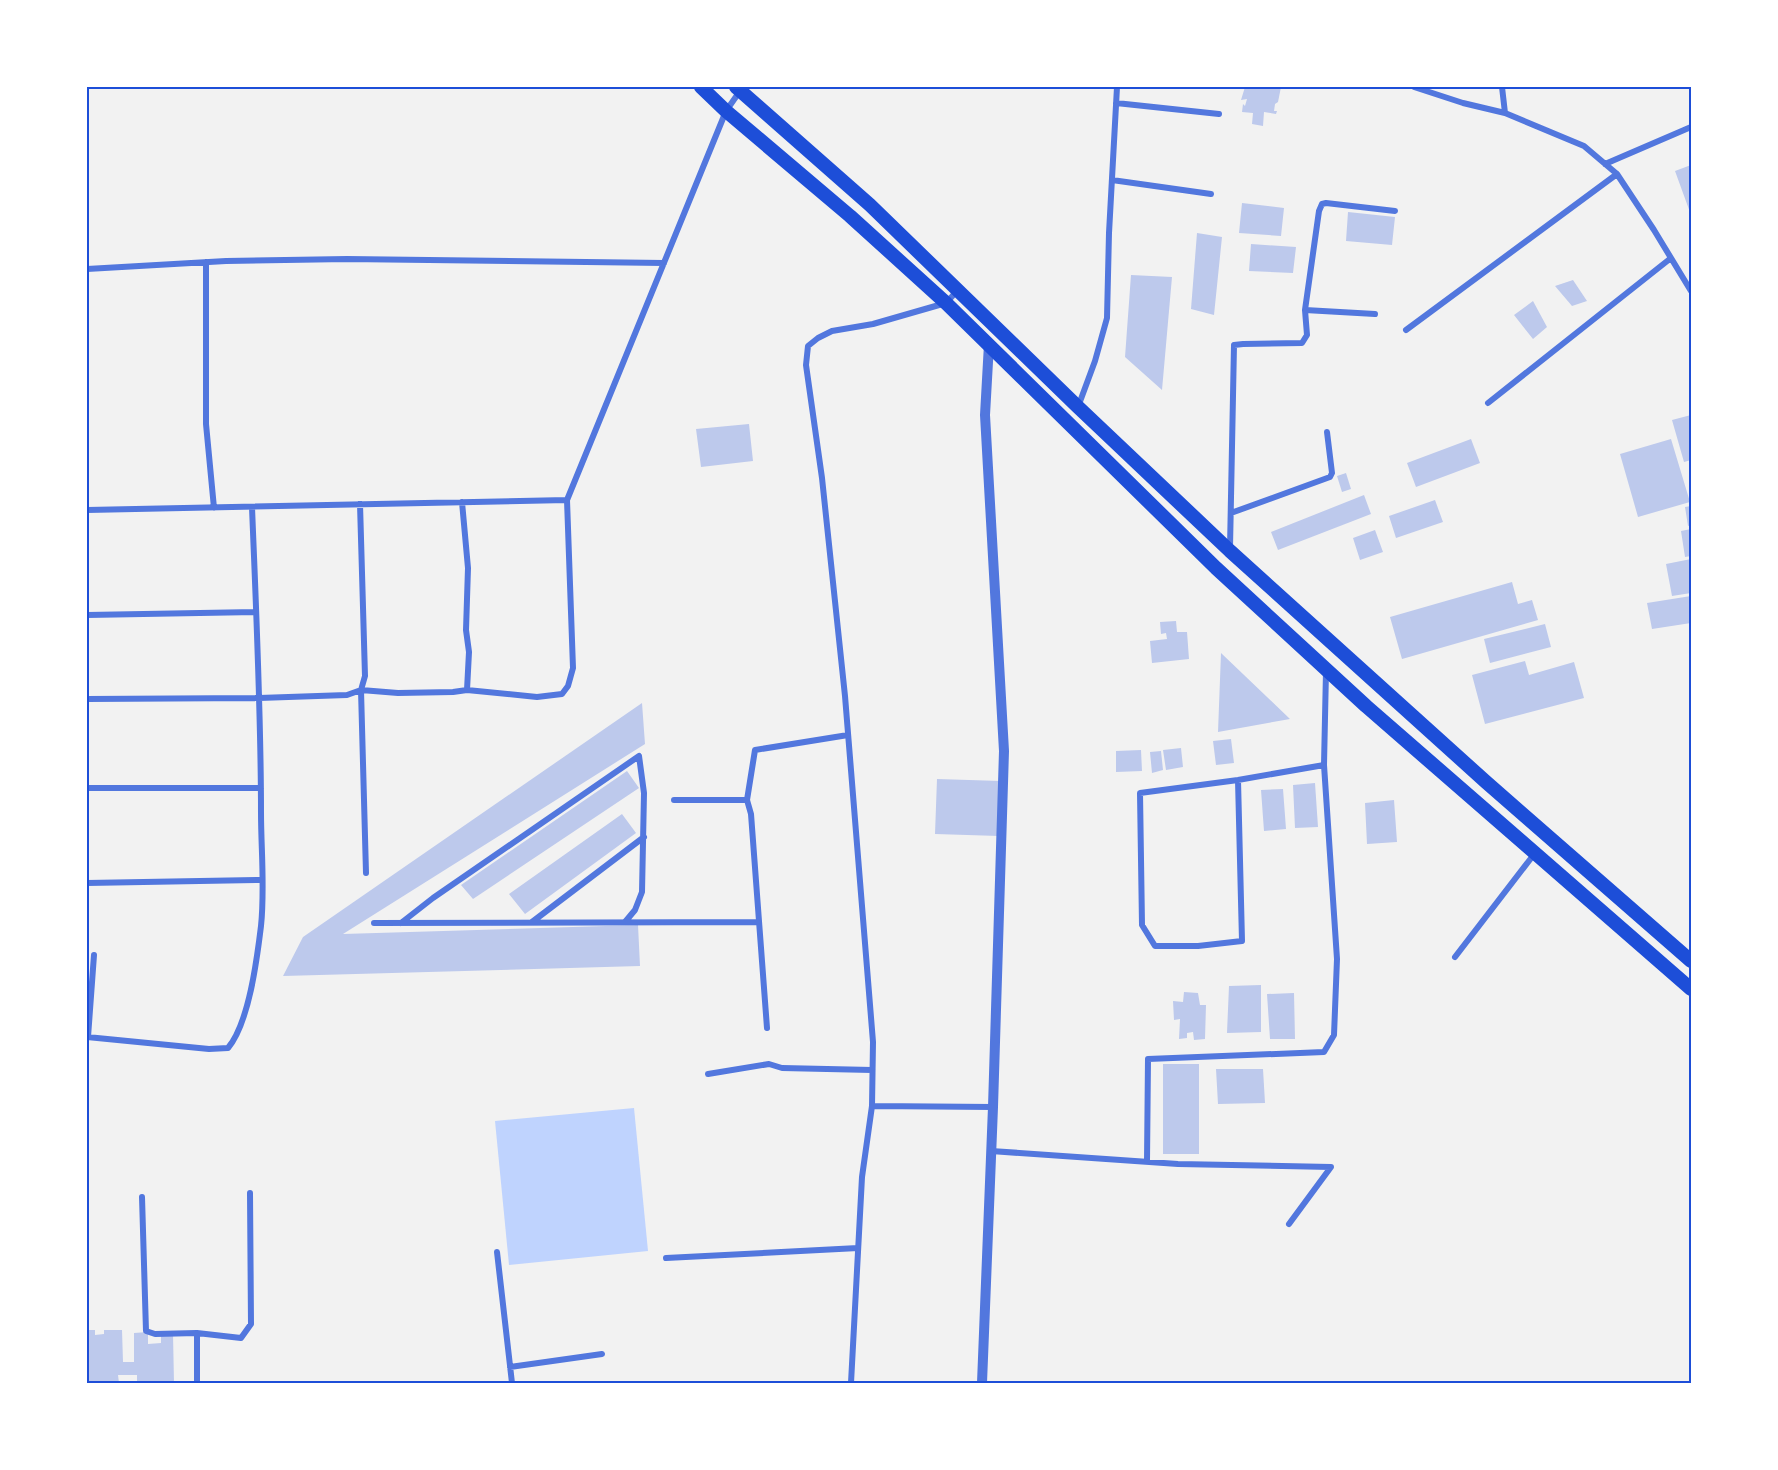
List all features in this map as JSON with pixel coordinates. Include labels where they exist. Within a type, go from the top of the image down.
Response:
[{"type":"highway","points":[[701,87],[946,303],[1216,568],[1326,669],[1691,990]]},
{"type":"highway","points":[[738,89],[870,205],[1230,551],[1486,782],[1691,961]]},
{"type":"street","points":[[1078,407],[1095,361],[1107,318],[1117,87]]},
{"type":"street","points":[[1414,87],[1463,103],[1505,113],[1584,146],[1617,174],[1691,291]]},
{"type":"street","points":[[1502,87],[1505,113]]},
{"type":"street","points":[[87,699],[259,698],[347,694],[361,690],[398,693],[467,690],[537,697],[562,694],[568,686],[573,668],[567,500],[726,111],[738,89]]},
{"type":"street","points":[[1116,103],[1219,114]]},
{"type":"street","points":[[1605,164],[1691,127]]},
{"type":"street","points":[[1407,330],[1617,174]]},
{"type":"street","points":[[1112,180],[1211,194]]},
{"type":"street","points":[[1230,551],[1234,345],[1302,342],[1307,335],[1305,310],[1320,207],[1326,203],[1395,211]]},
{"type":"street","points":[[1488,403],[1671,258]]},
{"type":"street","points":[[87,269],[206,262],[358,260],[664,263]]},
{"type":"street","points":[[206,262],[206,424],[214,508]]},
{"type":"street","points":[[850,1383],[862,1177],[872,1106],[873,1041],[848,735],[822,478],[806,365],[808,346],[818,338],[832,332],[873,324],[946,303],[958,290]]},
{"type":"street","points":[[1305,310],[1375,314]]},
{"type":"street","points":[[982,1383],[1004,751],[985,415],[989,344]]},
{"type":"street","points":[[1231,513],[1330,477],[1332,473],[1327,432]]},
{"type":"street","points":[[87,510],[567,500]]},
{"type":"street","points":[[462,502],[468,568],[467,690]]},
{"type":"street","points":[[360,504],[364,676],[361,690],[366,873]]},
{"type":"street","points":[[94,955],[87,1037],[209,1049],[228,1048],[234,1040],[244,1015],[254,972],[261,924],[261,789],[252,507]]},
{"type":"street","points":[[87,615],[256,612]]},
{"type":"street","points":[[1147,1161],[1148,1059],[1324,1052],[1334,1035],[1337,959],[1324,765],[1326,669]]},
{"type":"street","points":[[766,1028],[751,814],[747,800],[754,750],[848,735]]},
{"type":"street","points":[[401,923],[433,898],[639,756],[644,793],[642,892],[635,910],[625,922]]},
{"type":"street","points":[[1238,780],[1242,941],[1198,946],[1155,946],[1142,925],[1140,794],[1324,765]]},
{"type":"street","points":[[87,788],[261,789]]},
{"type":"street","points":[[674,800],[747,800]]},
{"type":"street","points":[[532,922],[644,837]]},
{"type":"street","points":[[1455,957],[1535,853]]},
{"type":"street","points":[[87,883],[261,880]]},
{"type":"street","points":[[374,923],[758,922]]},
{"type":"street","points":[[708,1074],[770,1064],[783,1068],[872,1070]]},
{"type":"street","points":[[872,1106],[993,1107]]},
{"type":"street","points":[[990,1151],[1178,1164],[1331,1167],[1289,1224]]},
{"type":"street","points":[[142,1197],[146,1330],[155,1334],[197,1334],[241,1338],[251,1324],[250,1193]]},
{"type":"street","points":[[666,1258],[858,1248]]},
{"type":"street","points":[[497,1252],[512,1383]]},
{"type":"street","points":[[197,1334],[198,1383]]},
{"type":"street","points":[[510,1367],[602,1354]]},
{"type":"water","points":[[634,1108],[648,1251],[509,1265],[495,1121]]},
{"type":"building","points":[[1245,87],[1281,87],[1278,102],[1275,104],[1276,114],[1264,112],[1263,126],[1252,124],[1253,113],[1242,112],[1243,104],[1245,106],[1247,99],[1241,100]]},
{"type":"building","points":[[1691,165],[1691,215],[1675,171]]},
{"type":"building","points":[[1242,203],[1284,208],[1281,236],[1239,233]]},
{"type":"building","points":[[1348,212],[1395,217],[1392,245],[1346,241]]},
{"type":"building","points":[[1197,233],[1222,237],[1214,315],[1191,309]]},
{"type":"building","points":[[1251,244],[1296,247],[1293,273],[1249,271]]},
{"type":"building","points":[[1131,275],[1172,277],[1162,390],[1125,357]]},
{"type":"building","points":[[1573,280],[1587,301],[1572,306],[1555,286]]},
{"type":"building","points":[[1533,301],[1547,327],[1533,339],[1514,315]]},
{"type":"building","points":[[1691,415],[1691,460],[1684,462],[1672,420]]},
{"type":"building","points":[[749,424],[753,461],[701,467],[696,429]]},
{"type":"building","points":[[1471,439],[1480,463],[1416,487],[1407,463]]},
{"type":"building","points":[[1671,439],[1690,502],[1638,517],[1620,454]]},
{"type":"building","points":[[1346,473],[1351,489],[1342,492],[1337,476]]},
{"type":"building","points":[[1364,495],[1371,514],[1278,550],[1271,532]]},
{"type":"building","points":[[1435,500],[1443,522],[1396,538],[1389,516]]},
{"type":"building","points":[[1691,506],[1691,525],[1688,526],[1685,507]]},
{"type":"building","points":[[1691,529],[1691,556],[1685,557],[1681,531]]},
{"type":"building","points":[[1375,530],[1383,552],[1360,560],[1353,538]]},
{"type":"building","points":[[1691,559],[1691,593],[1672,596],[1666,564]]},
{"type":"building","points":[[1512,582],[1518,604],[1532,600],[1538,620],[1402,659],[1390,617]]},
{"type":"building","points":[[1691,596],[1691,623],[1652,629],[1647,603]]},
{"type":"building","points":[[1176,621],[1177,632],[1187,632],[1189,659],[1152,663],[1150,641],[1167,639],[1166,633],[1161,634],[1160,622]]},
{"type":"building","points":[[1545,624],[1551,647],[1490,663],[1484,639]]},
{"type":"building","points":[[1221,653],[1290,719],[1218,732]]},
{"type":"building","points":[[1525,661],[1529,675],[1574,662],[1584,698],[1485,724],[1472,675]]},
{"type":"building","points":[[642,703],[645,744],[343,934],[638,925],[640,966],[283,976],[303,937]]},
{"type":"building","points":[[1231,739],[1234,763],[1216,765],[1213,741]]},
{"type":"building","points":[[1181,748],[1183,767],[1166,770],[1163,750]]},
{"type":"building","points":[[1141,750],[1142,771],[1116,772],[1116,751]]},
{"type":"building","points":[[1161,751],[1163,770],[1152,773],[1150,752]]},
{"type":"building","points":[[627,771],[639,788],[473,899],[461,885]]},
{"type":"building","points":[[937,779],[1001,781],[999,836],[935,834]]},
{"type":"building","points":[[1315,783],[1318,827],[1295,828],[1293,785]]},
{"type":"building","points":[[1283,789],[1286,829],[1264,831],[1261,790]]},
{"type":"building","points":[[1394,800],[1397,842],[1367,844],[1365,803]]},
{"type":"building","points":[[622,814],[636,833],[525,914],[509,894]]},
{"type":"building","points":[[1261,985],[1261,1032],[1227,1033],[1229,986]]},
{"type":"building","points":[[1184,992],[1198,993],[1200,1005],[1206,1005],[1205,1039],[1194,1040],[1193,1032],[1187,1033],[1187,1038],[1179,1039],[1180,1019],[1174,1020],[1173,1001],[1183,1002]]},
{"type":"building","points":[[1294,993],[1295,1039],[1270,1039],[1267,994]]},
{"type":"building","points":[[1163,1064],[1199,1064],[1199,1154],[1163,1154]]},
{"type":"building","points":[[1216,1069],[1263,1069],[1265,1103],[1218,1104]]},
{"type":"building","points":[[87,1330],[95,1330],[95,1335],[104,1334],[104,1330],[122,1330],[123,1362],[134,1362],[134,1333],[148,1332],[148,1344],[161,1343],[161,1334],[173,1334],[174,1383],[137,1383],[137,1375],[118,1375],[119,1383],[87,1383]]}]
